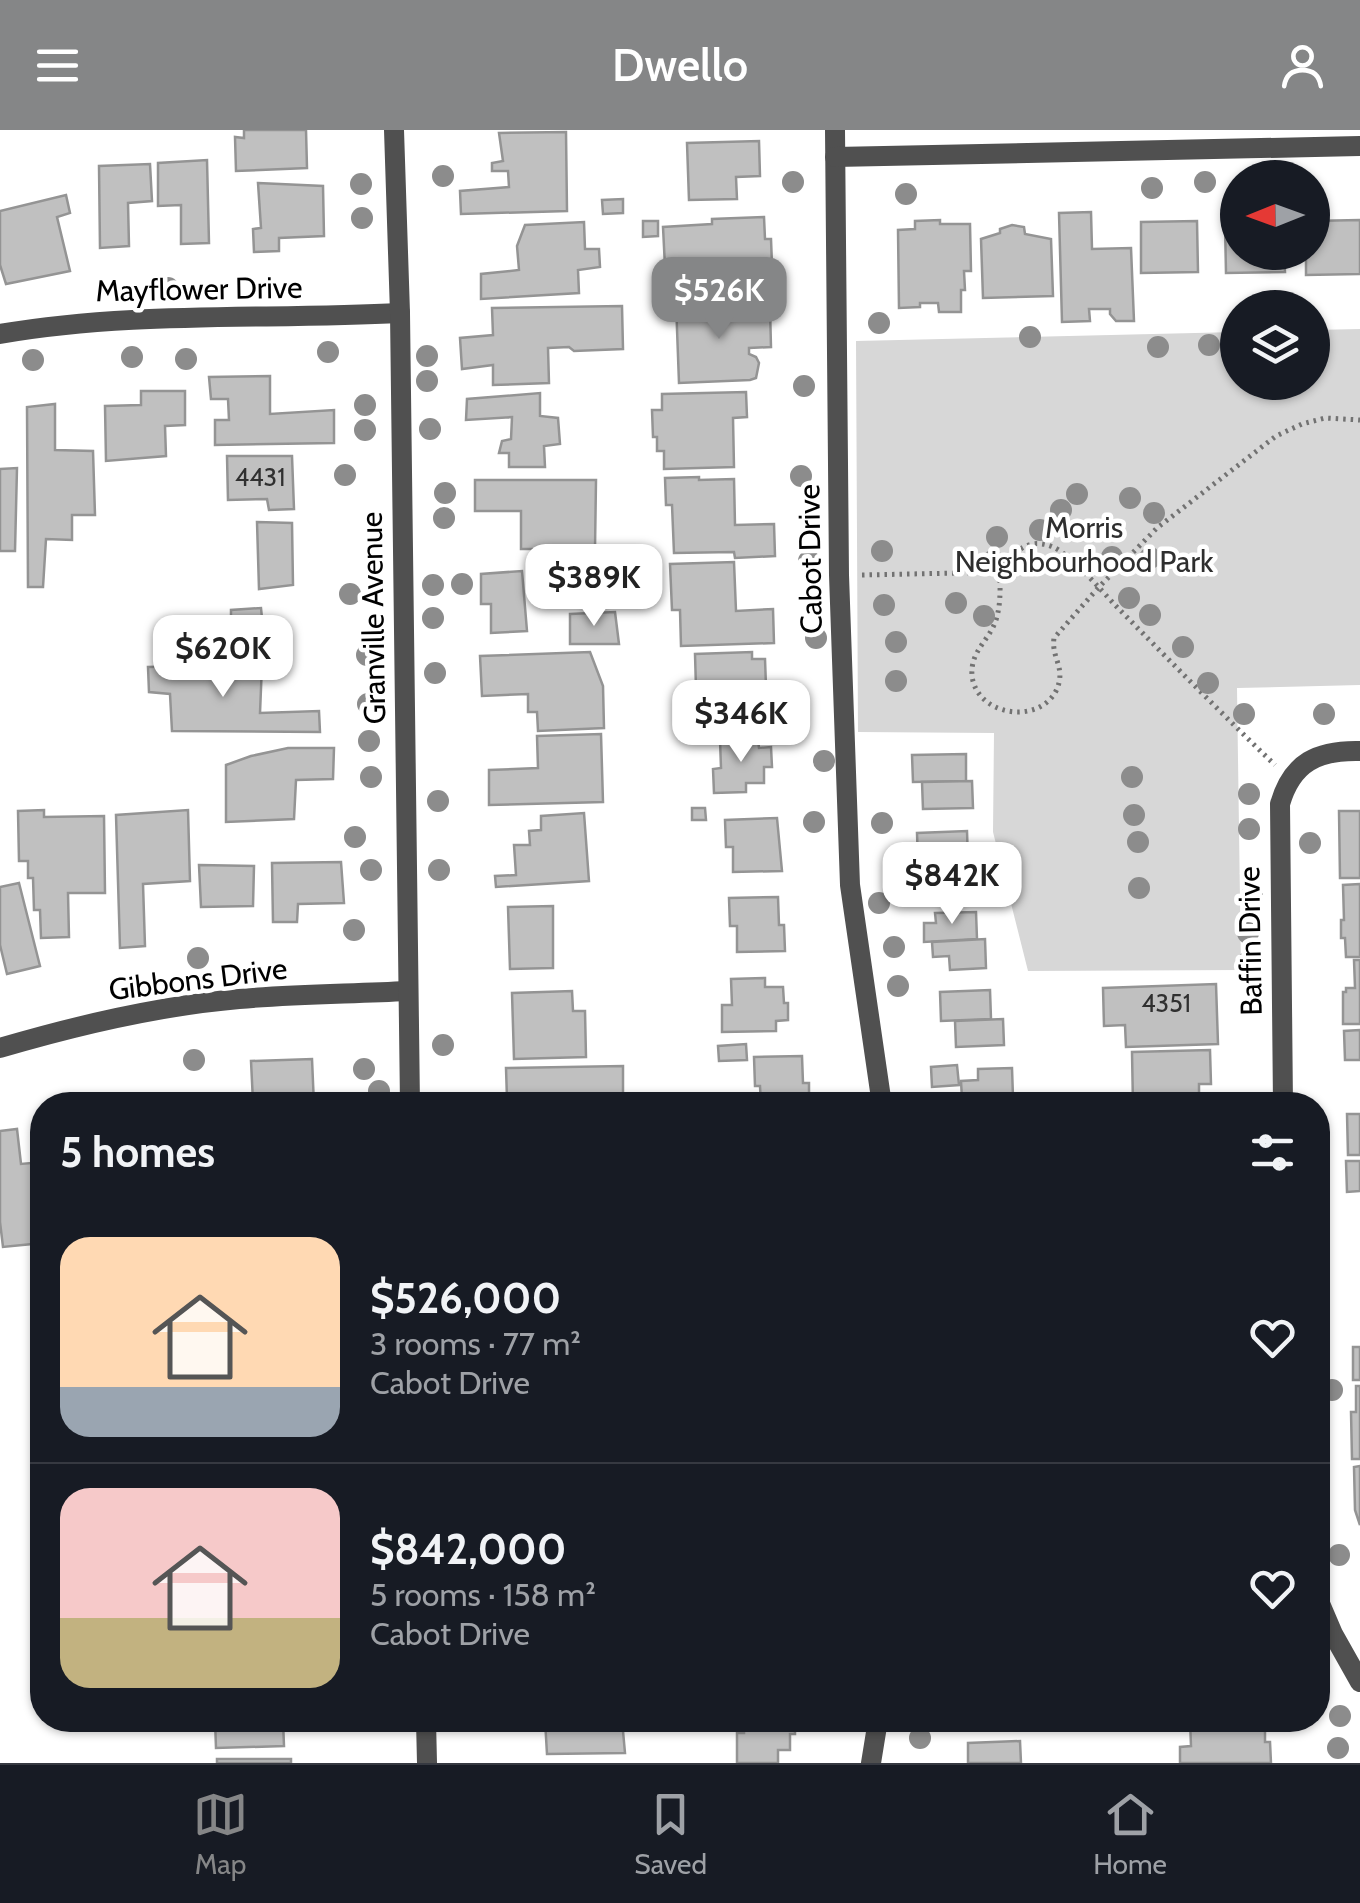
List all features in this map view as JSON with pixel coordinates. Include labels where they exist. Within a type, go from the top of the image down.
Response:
[{"type":"street","name":"Granville Avenue","points":[[394,130],[400,313],[410,1092]]},
{"type":"street","name":"Cabot Drive","points":[[835,130],[840,575],[850,885],[880,1092]]},
{"type":"street","points":[[836,157],[1360,146]]},
{"type":"street","name":"Mayflower Drive","points":[[0,334],[117,319],[400,313]]},
{"type":"street","points":[[1289,779],[1317,756],[1360,751]]},
{"type":"street","name":"Baffin Drive","points":[[1283,1092],[1279,818],[1289,779]]},
{"type":"street","name":"Gibbons Drive","points":[[0,1048],[54,1032],[186,1005],[240,998],[407,990]]},
{"type":"street","points":[[1330,1629],[1360,1682]]},
{"type":"street","points":[[426,1732],[427,1763]]},
{"type":"street","points":[[871,1763],[876,1732]]},
{"type":"path","points":[[1000,573],[1000,605],[996,620],[973,660],[974,686],[982,698],[998,709],[1028,712],[1050,700],[1060,678],[1052,646],[1054,638],[1158,528],[1276,436],[1325,418],[1360,420]]},
{"type":"path","points":[[840,575],[1000,573],[1007,572],[1016,551],[1033,544],[1054,547],[1289,779]]},
{"type":"green space","name":"Morris Neighbourhood Park","points":[[1360,329],[1360,685],[1237,688],[1241,970],[1028,971],[993,832],[994,733],[858,732],[856,341],[1220,332],[1220,400],[1330,400],[1330,330]]},
{"type":"building","points":[[244,130],[306,130],[307,168],[236,171],[235,137],[244,138]]},
{"type":"building","points":[[566,132],[567,211],[461,214],[460,191],[509,187],[508,171],[492,171],[492,163],[503,161],[499,133]]},
{"type":"building","points":[[759,141],[760,176],[736,177],[737,199],[689,200],[687,143]]},
{"type":"building","points":[[207,160],[209,243],[181,244],[181,205],[158,206],[158,163]]},
{"type":"building","points":[[150,164],[152,201],[128,203],[129,246],[100,248],[99,166]]},
{"type":"building","points":[[258,183],[323,186],[324,236],[279,238],[279,251],[254,252],[253,229],[261,228]]},
{"type":"building","points":[[66,195],[70,213],[57,217],[70,271],[6,284],[0,265],[0,211]]},
{"type":"building","points":[[623,199],[623,213],[603,214],[602,200]]},
{"type":"building","points":[[1091,212],[1092,249],[1131,248],[1134,321],[1116,321],[1110,309],[1089,309],[1090,321],[1062,322],[1059,213]]},
{"type":"building","points":[[764,217],[765,239],[771,239],[772,265],[764,266],[765,294],[682,298],[681,286],[666,287],[663,227],[712,224],[712,219]]},
{"type":"building","points":[[940,220],[940,224],[970,224],[971,271],[964,271],[961,312],[939,312],[938,303],[899,308],[898,230],[915,229],[915,221]]},
{"type":"building","points":[[1360,220],[1360,274],[1306,275],[1306,270],[1330,270],[1330,221]]},
{"type":"building","points":[[643,221],[658,221],[658,236],[643,237]]},
{"type":"building","points":[[1197,221],[1198,272],[1141,273],[1141,222]]},
{"type":"building","points":[[584,222],[585,249],[599,249],[600,267],[578,270],[579,293],[481,299],[481,274],[519,270],[517,246],[525,225]]},
{"type":"building","points":[[1012,225],[1024,227],[1025,234],[1051,239],[1053,296],[983,298],[981,239]]},
{"type":"building","points":[[1226,270],[1285,272],[1226,273]]},
{"type":"building","points":[[722,301],[723,311],[770,309],[771,347],[749,348],[749,354],[759,363],[756,378],[679,383],[676,302]]},
{"type":"building","points":[[622,306],[623,349],[548,348],[549,383],[493,385],[493,365],[462,369],[460,338],[493,335],[492,308]]},
{"type":"building","points":[[270,376],[270,414],[334,410],[334,443],[215,445],[215,420],[229,420],[228,399],[211,399],[209,377]]},
{"type":"building","points":[[141,391],[185,391],[185,425],[165,426],[166,456],[106,461],[105,406],[141,405]]},
{"type":"building","points":[[746,392],[747,417],[733,418],[734,467],[664,469],[664,451],[657,451],[657,437],[653,437],[652,410],[662,410],[662,394]]},
{"type":"building","points":[[540,393],[540,416],[558,418],[560,444],[544,446],[545,467],[509,467],[509,453],[499,453],[502,441],[511,439],[512,417],[466,420],[467,399]]},
{"type":"building","points":[[55,404],[55,450],[93,451],[95,515],[72,515],[72,540],[46,539],[43,587],[28,587],[27,407]]},
{"type":"building","points":[[227,456],[292,456],[294,509],[269,510],[267,499],[228,500]]},
{"type":"building","points":[[17,468],[15,551],[0,551],[0,469]]},
{"type":"building","points":[[665,478],[734,479],[735,525],[774,524],[775,556],[735,558],[734,552],[674,553],[672,505],[666,505]]},
{"type":"building","points":[[475,480],[596,480],[595,549],[521,549],[521,511],[475,511]]},
{"type":"building","points":[[257,522],[292,523],[293,585],[259,589]]},
{"type":"building","points":[[734,562],[736,611],[773,609],[774,643],[681,646],[680,610],[672,610],[670,564]]},
{"type":"building","points":[[522,571],[527,631],[491,633],[491,604],[481,604],[481,574]]},
{"type":"building","points":[[261,608],[265,648],[231,649],[231,610]]},
{"type":"building","points":[[615,612],[619,644],[570,644],[570,614]]},
{"type":"building","points":[[590,652],[603,686],[604,728],[538,731],[537,712],[528,712],[528,694],[482,696],[480,656]]},
{"type":"building","points":[[752,652],[752,659],[765,659],[766,686],[777,686],[777,715],[729,716],[728,687],[696,688],[695,654]]},
{"type":"building","points":[[262,664],[260,713],[319,711],[320,732],[172,731],[170,694],[149,692],[148,667]]},
{"type":"building","points":[[601,734],[603,802],[489,805],[489,770],[538,768],[537,736]]},
{"type":"building","points":[[758,739],[759,748],[771,747],[772,767],[764,767],[764,783],[746,783],[746,792],[714,793],[713,769],[721,768],[720,740]]},
{"type":"building","points":[[288,748],[334,748],[333,779],[296,780],[294,819],[226,822],[226,765]]},
{"type":"building","points":[[966,754],[966,781],[913,782],[912,755]]},
{"type":"building","points":[[972,781],[973,808],[923,809],[922,782]]},
{"type":"building","points":[[692,808],[705,808],[706,820],[692,820]]},
{"type":"building","points":[[44,810],[44,817],[104,816],[105,893],[68,893],[69,937],[41,938],[40,910],[34,910],[33,878],[28,878],[28,861],[19,861],[18,811]]},
{"type":"building","points":[[188,810],[190,881],[143,884],[145,946],[120,948],[116,815]]},
{"type":"building","points":[[1339,811],[1360,811],[1360,878],[1340,878]]},
{"type":"building","points":[[584,813],[589,881],[496,887],[495,876],[516,875],[514,845],[530,845],[529,831],[541,830],[541,816]]},
{"type":"building","points":[[777,818],[782,871],[733,872],[733,847],[726,847],[725,820]]},
{"type":"building","points":[[967,831],[968,861],[918,862],[917,833]]},
{"type":"building","points":[[960,861],[961,889],[910,891],[910,862]]},
{"type":"building","points":[[341,862],[344,903],[298,904],[297,922],[273,922],[272,863]]},
{"type":"building","points":[[199,865],[254,866],[253,906],[201,907]]},
{"type":"building","points":[[19,883],[40,966],[7,974],[0,945],[0,887]]},
{"type":"building","points":[[1360,884],[1360,957],[1346,957],[1345,938],[1341,938],[1343,885]]},
{"type":"building","points":[[778,897],[785,951],[737,952],[737,926],[730,926],[729,898]]},
{"type":"building","points":[[553,906],[553,968],[510,969],[508,907]]},
{"type":"building","points":[[976,912],[977,939],[924,942],[924,923],[936,923],[935,913]]},
{"type":"building","points":[[985,939],[986,968],[950,970],[949,956],[933,957],[932,942]]},
{"type":"building","points":[[1354,960],[1360,960],[1360,1024],[1343,1024],[1343,992],[1355,988]]},
{"type":"building","points":[[765,978],[765,987],[783,987],[788,1020],[776,1021],[776,1031],[722,1032],[722,1005],[732,1005],[731,979]]},
{"type":"building","points":[[1216,984],[1218,1044],[1126,1047],[1125,1025],[1104,1026],[1103,988]]},
{"type":"building","points":[[990,990],[991,1019],[941,1021],[940,992]]},
{"type":"building","points":[[572,991],[573,1011],[585,1011],[586,1057],[514,1059],[512,993]]},
{"type":"building","points":[[1003,1019],[1004,1045],[956,1047],[955,1021]]},
{"type":"building","points":[[1360,1030],[1360,1060],[1345,1060],[1344,1031]]},
{"type":"building","points":[[746,1044],[747,1060],[719,1061],[718,1046]]},
{"type":"building","points":[[1210,1050],[1211,1084],[1199,1084],[1199,1092],[1133,1092],[1132,1052]]},
{"type":"building","points":[[802,1056],[803,1083],[809,1083],[809,1092],[760,1092],[760,1086],[755,1086],[754,1057]]},
{"type":"building","points":[[312,1059],[313,1092],[253,1092],[251,1061]]},
{"type":"building","points":[[957,1065],[959,1085],[932,1087],[931,1067]]},
{"type":"building","points":[[623,1066],[623,1092],[507,1092],[506,1068]]},
{"type":"building","points":[[1012,1068],[1013,1092],[962,1092],[961,1081],[978,1080],[978,1069]]},
{"type":"building","points":[[1347,1114],[1360,1114],[1360,1155],[1348,1155]]},
{"type":"building","points":[[17,1129],[21,1164],[30,1163],[30,1244],[3,1247],[0,1131]]},
{"type":"building","points":[[1346,1161],[1360,1161],[1360,1191],[1347,1192]]},
{"type":"building","points":[[1353,1347],[1360,1347],[1360,1380],[1353,1380]]},
{"type":"building","points":[[1356,1386],[1360,1386],[1360,1459],[1352,1459],[1351,1412],[1356,1412]]},
{"type":"building","points":[[1360,1466],[1360,1525],[1355,1510],[1354,1467]]},
{"type":"building","points":[[215,1732],[283,1732],[284,1746],[216,1748]]},
{"type":"building","points":[[546,1732],[623,1732],[625,1753],[547,1754]]},
{"type":"building","points":[[1190,1732],[1265,1732],[1265,1742],[1270,1742],[1271,1763],[1180,1763],[1180,1747],[1191,1746]]},
{"type":"building","points":[[737,1733],[795,1734],[790,1734],[790,1750],[778,1750],[778,1763],[737,1763]]},
{"type":"building","points":[[1020,1741],[1021,1763],[968,1763],[968,1743]]},
{"type":"building","points":[[217,1759],[291,1759],[291,1763],[217,1763]]}]
